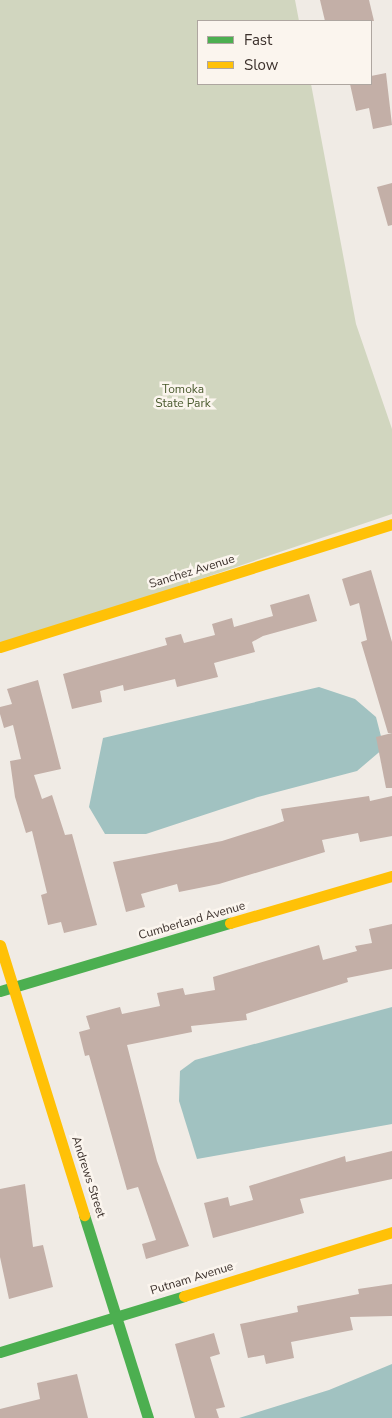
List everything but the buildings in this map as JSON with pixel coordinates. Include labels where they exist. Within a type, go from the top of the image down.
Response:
[{"type":"street","name":"Sanchez Avenue","points":[[0,647],[392,524]]},
{"type":"street","name":"Cumberland Avenue","points":[[0,991],[392,876]]},
{"type":"street","name":"Andrews Street","points":[[0,945],[118,1315],[148,1418]]},
{"type":"street","name":"Putnam Avenue","points":[[0,1352],[392,1232]]},
{"type":"green space","name":"Tomoka State Park","points":[[0,0],[295,0],[299,20],[197,20],[197,85],[311,85],[356,324],[392,429],[392,514],[0,647]]},
{"type":"water","points":[[319,687],[355,699],[376,717],[384,748],[357,771],[258,797],[146,834],[105,834],[89,807],[103,738]]},
{"type":"water","points":[[392,1007],[392,1124],[197,1159],[179,1101],[180,1071],[195,1060]]},
{"type":"water","points":[[392,1364],[392,1418],[239,1418],[329,1390]]},
{"type":"traffic: fast","points":[[0,991],[230,923]]},
{"type":"traffic: fast","points":[[84,1215],[148,1418]]},
{"type":"traffic: fast","points":[[0,1352],[184,1296]]},
{"type":"traffic: slow","points":[[0,647],[392,524]]},
{"type":"traffic: slow","points":[[230,923],[392,876]]},
{"type":"traffic: slow","points":[[0,945],[84,1215]]},
{"type":"traffic: slow","points":[[184,1296],[392,1232]]}]
